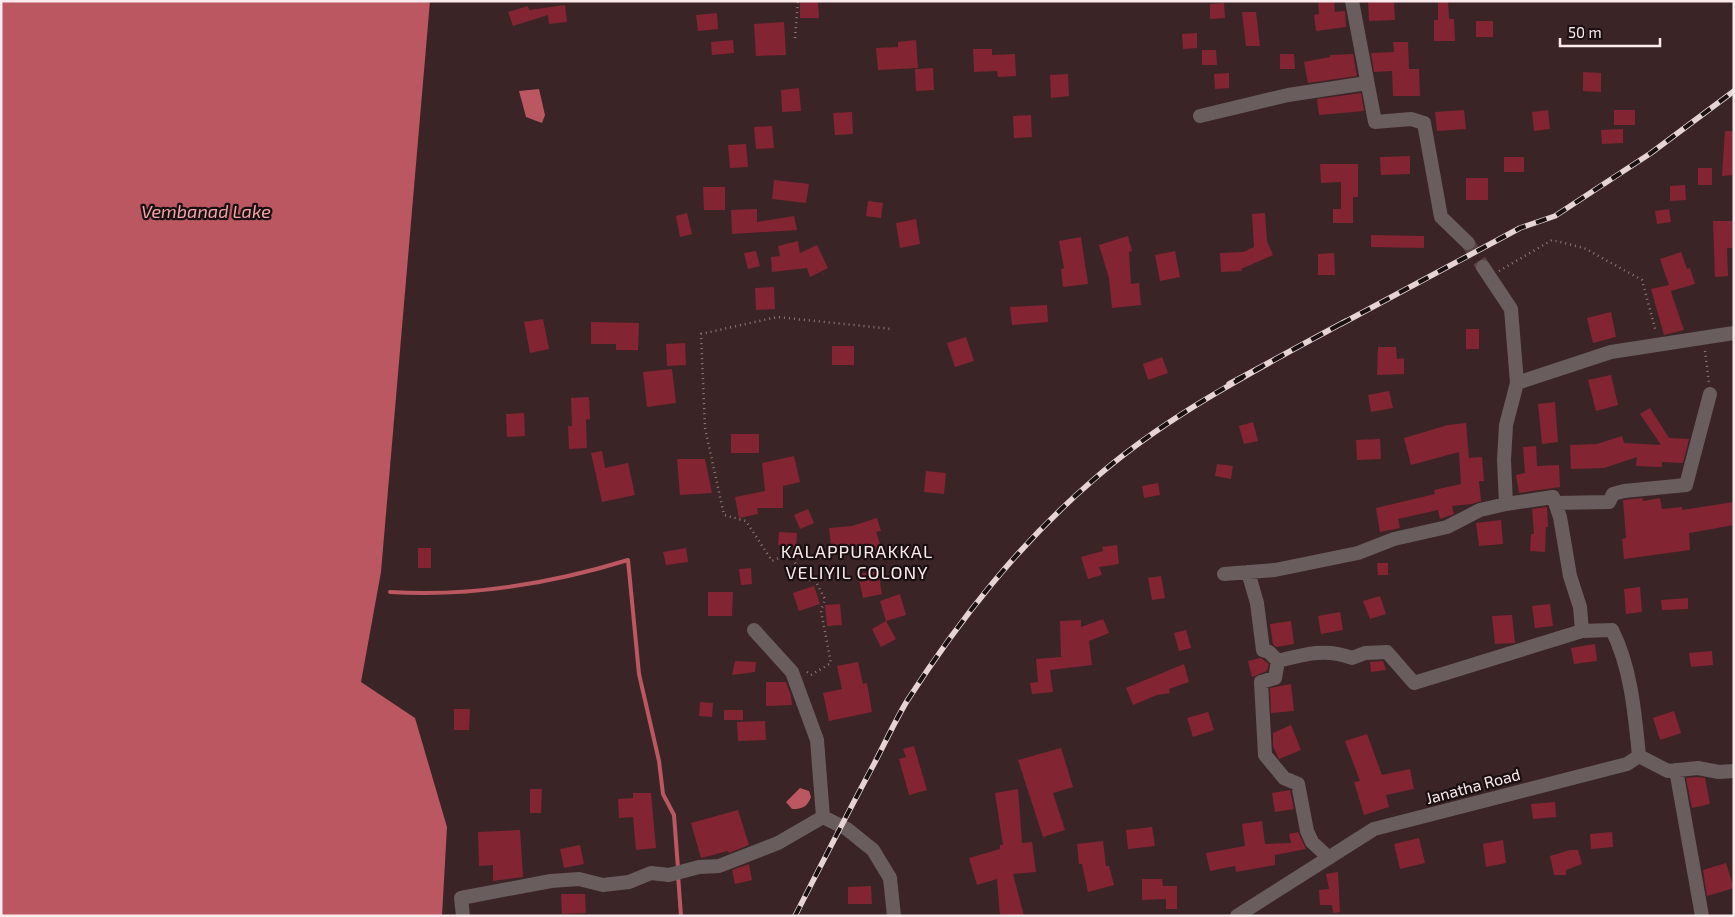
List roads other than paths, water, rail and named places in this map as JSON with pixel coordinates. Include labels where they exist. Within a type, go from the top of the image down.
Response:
[{"type":"street","points":[[1352,1],[1375,122],[1411,119],[1424,124],[1441,217],[1468,243]]},
{"type":"street","points":[[1200,116],[1288,95],[1367,83]]},
{"type":"street","points":[[1487,271],[1511,309],[1517,383],[1506,425],[1504,460],[1506,504]]},
{"type":"street","points":[[1517,383],[1611,352],[1658,343],[1734,333]]},
{"type":"street","points":[[1555,503],[1609,502],[1613,494],[1624,491],[1686,485],[1710,394]]},
{"type":"street","points":[[1224,574],[1283,568],[1358,553],[1394,539],[1447,528],[1480,510],[1552,497],[1560,517],[1570,576],[1580,607],[1582,631]]},
{"type":"street","points":[[1248,572],[1257,603],[1263,650],[1270,652],[1278,662],[1275,678],[1261,682],[1265,755],[1284,778],[1298,784],[1307,831],[1312,842],[1329,858]]},
{"type":"street","points":[[754,630],[792,672],[817,740],[823,817]]},
{"type":"street","points":[[1278,662],[1314,652],[1340,653],[1352,658],[1365,653],[1387,652],[1414,683],[1582,631],[1612,630],[1620,645],[1639,756],[1668,771],[1698,768],[1720,772],[1734,771]]},
{"type":"street","name":"Janatha Road","points":[[1238,916],[1374,829],[1627,764],[1639,756]]},
{"type":"street","points":[[1676,770],[1702,916]]},
{"type":"street","points":[[463,916],[461,898],[551,881],[579,878],[603,885],[628,882],[650,873],[678,872],[699,867],[719,866],[778,843],[823,817]]},
{"type":"street","points":[[823,817],[847,829],[874,850],[890,878],[894,916]]},
{"type":"water","name":"Vembanad Lake","points":[[1,1],[430,1],[381,572],[361,682],[415,718],[447,827],[442,916],[1,916]]},
{"type":"water","points":[[539,89],[545,115],[542,123],[526,117],[519,91]]},
{"type":"water","points":[[800,788],[809,791],[811,797],[804,807],[792,809],[786,802]]},
{"type":"waterway","points":[[390,592],[450,592],[541,582],[628,560],[639,674],[659,761],[663,794],[674,815],[678,868]]},
{"type":"waterway","points":[[678,875],[681,916]]},
{"type":"tunnel","points":[[1468,243],[1483,267]]},
{"type":"railway","points":[[1341,324],[1520,228],[1555,216],[1651,153],[1734,91]]},
{"type":"railway","points":[[795,916],[907,701],[969,612],[1039,531],[1092,481],[1151,435],[1214,394],[1346,321],[1229,384]]},
{"type":"district","name":"KALAPPURAKKAL VELIYIL COLONY","points":[[857,562]]}]
